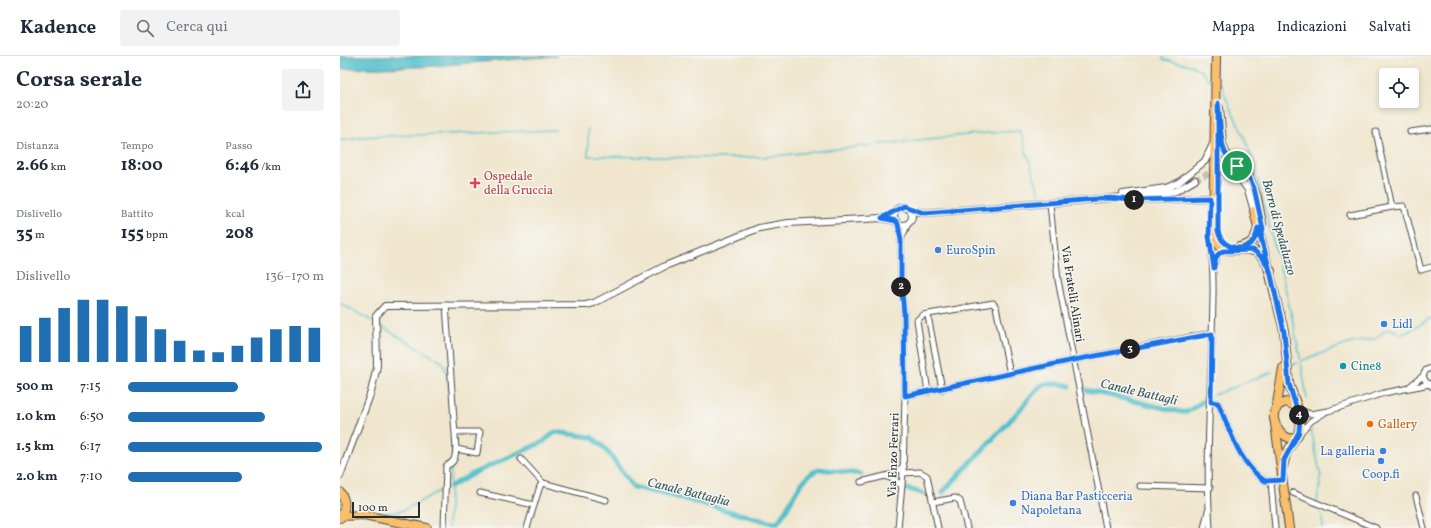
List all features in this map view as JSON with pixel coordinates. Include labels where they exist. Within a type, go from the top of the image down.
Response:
[{"type":"main road","points":[[1216,56],[1218,103],[1218,224],[1220,239],[1227,246],[1246,246],[1263,229],[1254,188],[1246,174],[1225,153],[1222,144],[1218,103]]},
{"type":"main road","points":[[1217,88],[1214,141],[1213,234],[1216,242],[1225,250],[1253,250],[1263,258],[1270,271]]},
{"type":"main road","points":[[1254,211],[1270,271],[1286,343],[1286,372],[1298,409],[1300,424],[1297,436],[1286,454],[1282,477]]},
{"type":"main road","points":[[1286,343],[1284,365],[1275,412],[1275,424],[1289,526]]},
{"type":"main road","points":[[1275,412],[1280,404],[1286,402],[1292,403],[1298,409]]},
{"type":"main road","points":[[1275,424],[1283,436],[1288,438],[1297,436]]},
{"type":"main road","points":[[340,492],[345,504],[364,515]]},
{"type":"main road","points":[[345,504],[341,517],[364,515],[427,528]]},
{"type":"street","points":[[1410,132],[1431,129]]},
{"type":"street","points":[[1376,132],[1392,207]]},
{"type":"street","points":[[1108,198],[1132,192],[1166,188],[1178,183],[1205,161],[1214,141]]},
{"type":"street","points":[[1210,528],[1214,268],[1209,236],[1210,198],[1214,159]]},
{"type":"street","points":[[882,218],[904,206],[911,210],[924,213],[1162,194],[1176,191],[1195,180]]},
{"type":"street","points":[[1241,180],[1248,190],[1254,211]]},
{"type":"street","points":[[1108,198],[1132,200],[1210,198]]},
{"type":"street","name":"Via Fratelli Alinari","points":[[1050,204],[1058,280],[1106,528]]},
{"type":"street","points":[[1350,214],[1404,206],[1421,270],[1431,267]]},
{"type":"street","points":[[901,240],[913,215],[911,210]]},
{"type":"street","points":[[895,212],[901,240]]},
{"type":"street","points":[[340,476],[340,471],[371,392],[377,366],[376,316],[385,306],[586,305],[594,303],[665,266],[759,228],[788,224],[882,218],[903,225],[924,213]]},
{"type":"street","name":"Via Enzo Ferrari","points":[[898,528],[904,466],[905,396],[901,240]]},
{"type":"street","points":[[1214,268],[1218,253],[1225,250]]},
{"type":"street","points":[[928,392],[917,320],[923,315],[928,316],[993,302],[996,307],[1010,374]]},
{"type":"street","points":[[444,528],[446,466],[452,463],[455,458],[456,449],[446,305]]},
{"type":"street","points":[[928,316],[942,389]]},
{"type":"street","points":[[905,396],[1074,360],[1212,334]]},
{"type":"street","points":[[1408,388],[1423,376],[1426,370],[1431,368]]},
{"type":"street","points":[[1423,376],[1424,380],[1431,385]]},
{"type":"street","points":[[1298,409],[1310,414],[1328,411],[1384,393],[1431,385]]},
{"type":"street","points":[[1293,394],[1301,406],[1307,411],[1315,413]]},
{"type":"street","points":[[1211,402],[1218,403],[1248,466],[1258,476],[1271,482],[1282,477]]},
{"type":"street","points":[[1297,436],[1311,421],[1328,411]]},
{"type":"street","points":[[456,432],[480,432],[477,453],[456,449]]},
{"type":"street","points":[[521,459],[543,484],[606,500]]},
{"type":"street","points":[[861,482],[886,477],[898,472],[904,466]]},
{"type":"street","points":[[903,473],[925,473],[928,478],[934,502],[938,528]]},
{"type":"street","points":[[886,477],[895,480],[902,486]]},
{"type":"street","points":[[1271,482],[1275,528]]},
{"type":"street","points":[[527,528],[540,486],[543,484]]},
{"type":"street","points":[[1140,486],[1210,488]]},
{"type":"street","points":[[480,493],[534,505]]},
{"type":"street","points":[[1293,493],[1376,528]]},
{"type":"street","points":[[1416,496],[1424,528]]},
{"type":"street","points":[[934,502],[956,498],[960,501],[967,528]]},
{"type":"street","points":[[1204,528],[1210,498]]},
{"type":"water","points":[[340,56],[557,56],[420,67],[340,69]]},
{"type":"waterway","name":"Borro di Spedaluzzo","points":[[1164,56],[1163,59],[1165,60],[1191,65],[1212,81]]},
{"type":"waterway","name":"Borro di Spedaluzzo","points":[[1218,83],[1221,83],[1227,100],[1243,133],[1255,170],[1292,316],[1307,399]]},
{"type":"waterway","points":[[588,129],[588,156],[719,158],[765,157],[974,134],[1020,131],[1040,195]]},
{"type":"waterway","points":[[340,140],[359,137],[555,130]]},
{"type":"waterway","points":[[340,303],[372,321]]},
{"type":"waterway","name":"Canale Battagli","points":[[1303,360],[1351,343],[1374,339],[1386,330],[1391,329],[1400,334],[1406,333],[1431,318]]},
{"type":"waterway","points":[[379,325],[442,362],[447,373],[452,422]]},
{"type":"waterway","name":"Canale Battagli","points":[[1292,365],[1297,363]]},
{"type":"waterway","name":"Canale Battagli","points":[[1214,395],[1272,372]]},
{"type":"waterway","points":[[943,492],[1017,413],[1038,388],[1044,384],[1063,384],[1070,386]]},
{"type":"waterway","name":"Canale Battagli","points":[[1086,390],[1181,412],[1187,412],[1208,398]]},
{"type":"waterway","name":"Borro di Spedaluzzo","points":[[1311,429],[1321,478],[1317,501]]},
{"type":"waterway","name":"Canale Battaglia","points":[[450,487],[474,473],[543,442],[555,432],[591,437],[609,453],[633,487],[673,496],[769,522],[777,523],[800,486],[811,474],[819,469],[861,474]]},
{"type":"waterway","points":[[452,433],[452,459]]},
{"type":"waterway","points":[[448,528],[451,467]]},
{"type":"waterway","points":[[356,508],[379,513],[400,512],[435,493],[450,487]]},
{"type":"waterway","name":"Canale Battaglia","points":[[908,489],[922,493]]},
{"type":"waterway","name":"Borro di Spedaluzzo","points":[[1319,508],[1322,516],[1323,528]]},
{"type":"tunnel","points":[[1195,180],[1213,172],[1223,172],[1241,180]]},
{"type":"place","name":"Ospedale della Gruccia","points":[[475,183]]},
{"type":"place","name":"EuroSpin","points":[[938,250]]},
{"type":"place","name":"Lidl","points":[[1384,324]]},
{"type":"place","name":"Cine8","points":[[1343,366]]},
{"type":"place","name":"Gallery","points":[[1370,424]]},
{"type":"place","name":"La galleria","points":[[1383,451]]},
{"type":"place","name":"Coop.fi","points":[[1381,461]]},
{"type":"place","name":"Diana Bar Pasticceria Napoletana","points":[[1013,503]]},
{"type":"route","points":[[1237,166],[1225,153],[1222,144],[1218,103],[1218,231],[1220,239],[1227,246],[1246,246],[1256,237],[1258,228],[1261,236],[1266,253],[1284,332],[1287,359],[1286,372],[1300,415],[1298,435],[1284,460],[1282,474],[1283,480],[1271,482],[1265,481],[1248,466],[1218,403],[1211,402],[1212,334],[1074,360],[905,396],[901,240],[896,221],[882,218],[904,206],[911,210],[924,213],[1089,201],[1108,198],[1132,200],[1210,198],[1209,236],[1214,268],[1215,258],[1218,253],[1225,250],[1253,250],[1259,253],[1270,271],[1261,236],[1263,229],[1260,207],[1249,177],[1237,166]]}]
